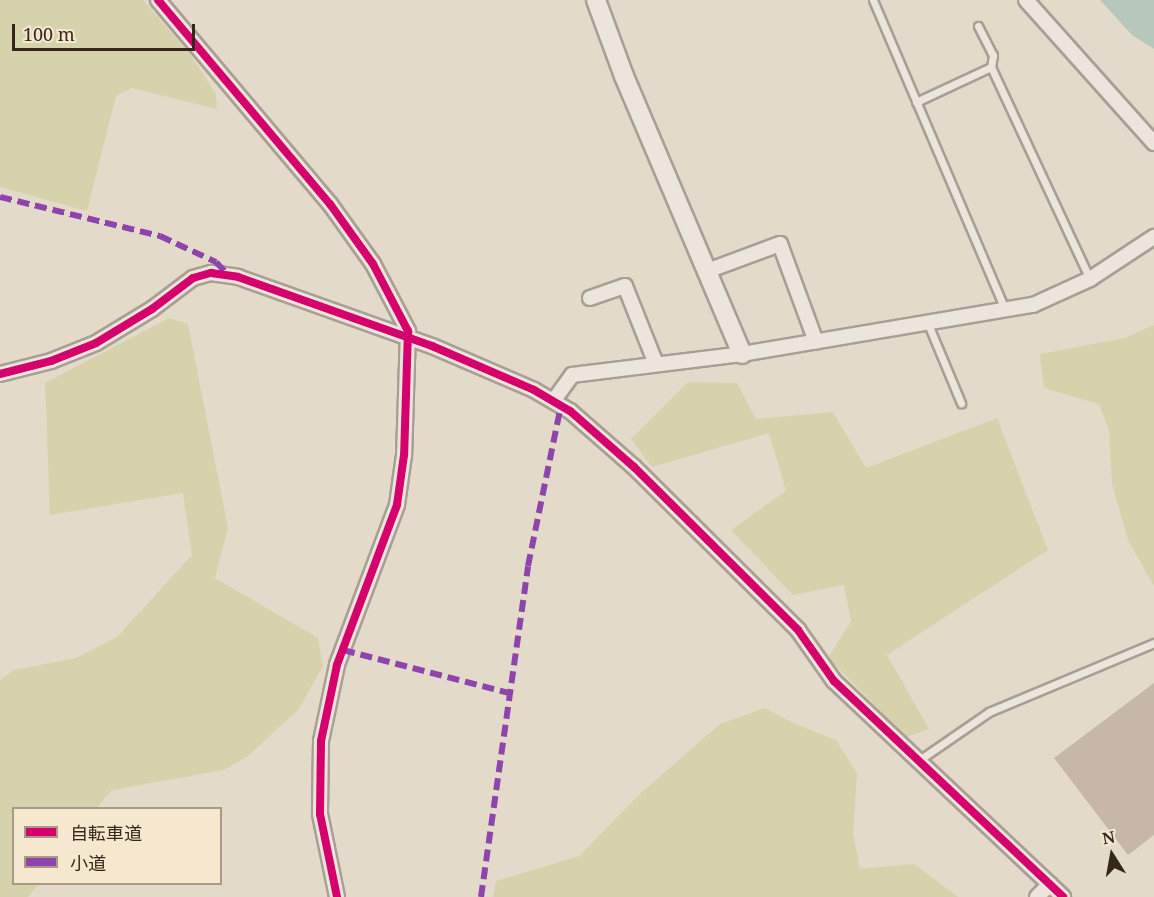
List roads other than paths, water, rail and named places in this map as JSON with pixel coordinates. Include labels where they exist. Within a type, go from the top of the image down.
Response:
[{"type":"street","points":[[158,0],[330,204],[390,293],[409,339],[404,455],[397,505],[337,665],[321,741],[320,814],[337,897]]},
{"type":"street","points":[[596,0],[624,76],[742,354]]},
{"type":"street","points":[[1026,0],[1154,143]]},
{"type":"street","points":[[554,400],[572,375],[742,354],[1006,312],[1053,298],[1090,279],[1154,237]]},
{"type":"street","points":[[707,271],[780,244],[816,342]]},
{"type":"street","points":[[0,374],[51,361],[96,343],[152,309],[193,278],[211,273],[238,277],[477,364],[554,400],[599,434],[681,513],[798,630],[834,681],[1063,897]]},
{"type":"street","points":[[590,298],[624,286],[656,364]]},
{"type":"street","points":[[1037,897],[1050,884]]},
{"type":"lane","points":[[873,0],[1006,312]]},
{"type":"lane","points":[[978,26],[993,55],[991,67],[1090,279]]},
{"type":"lane","points":[[916,102],[991,67]]},
{"type":"lane","points":[[928,324],[962,403]]},
{"type":"lane","points":[[918,761],[989,711],[1154,643]]}]
